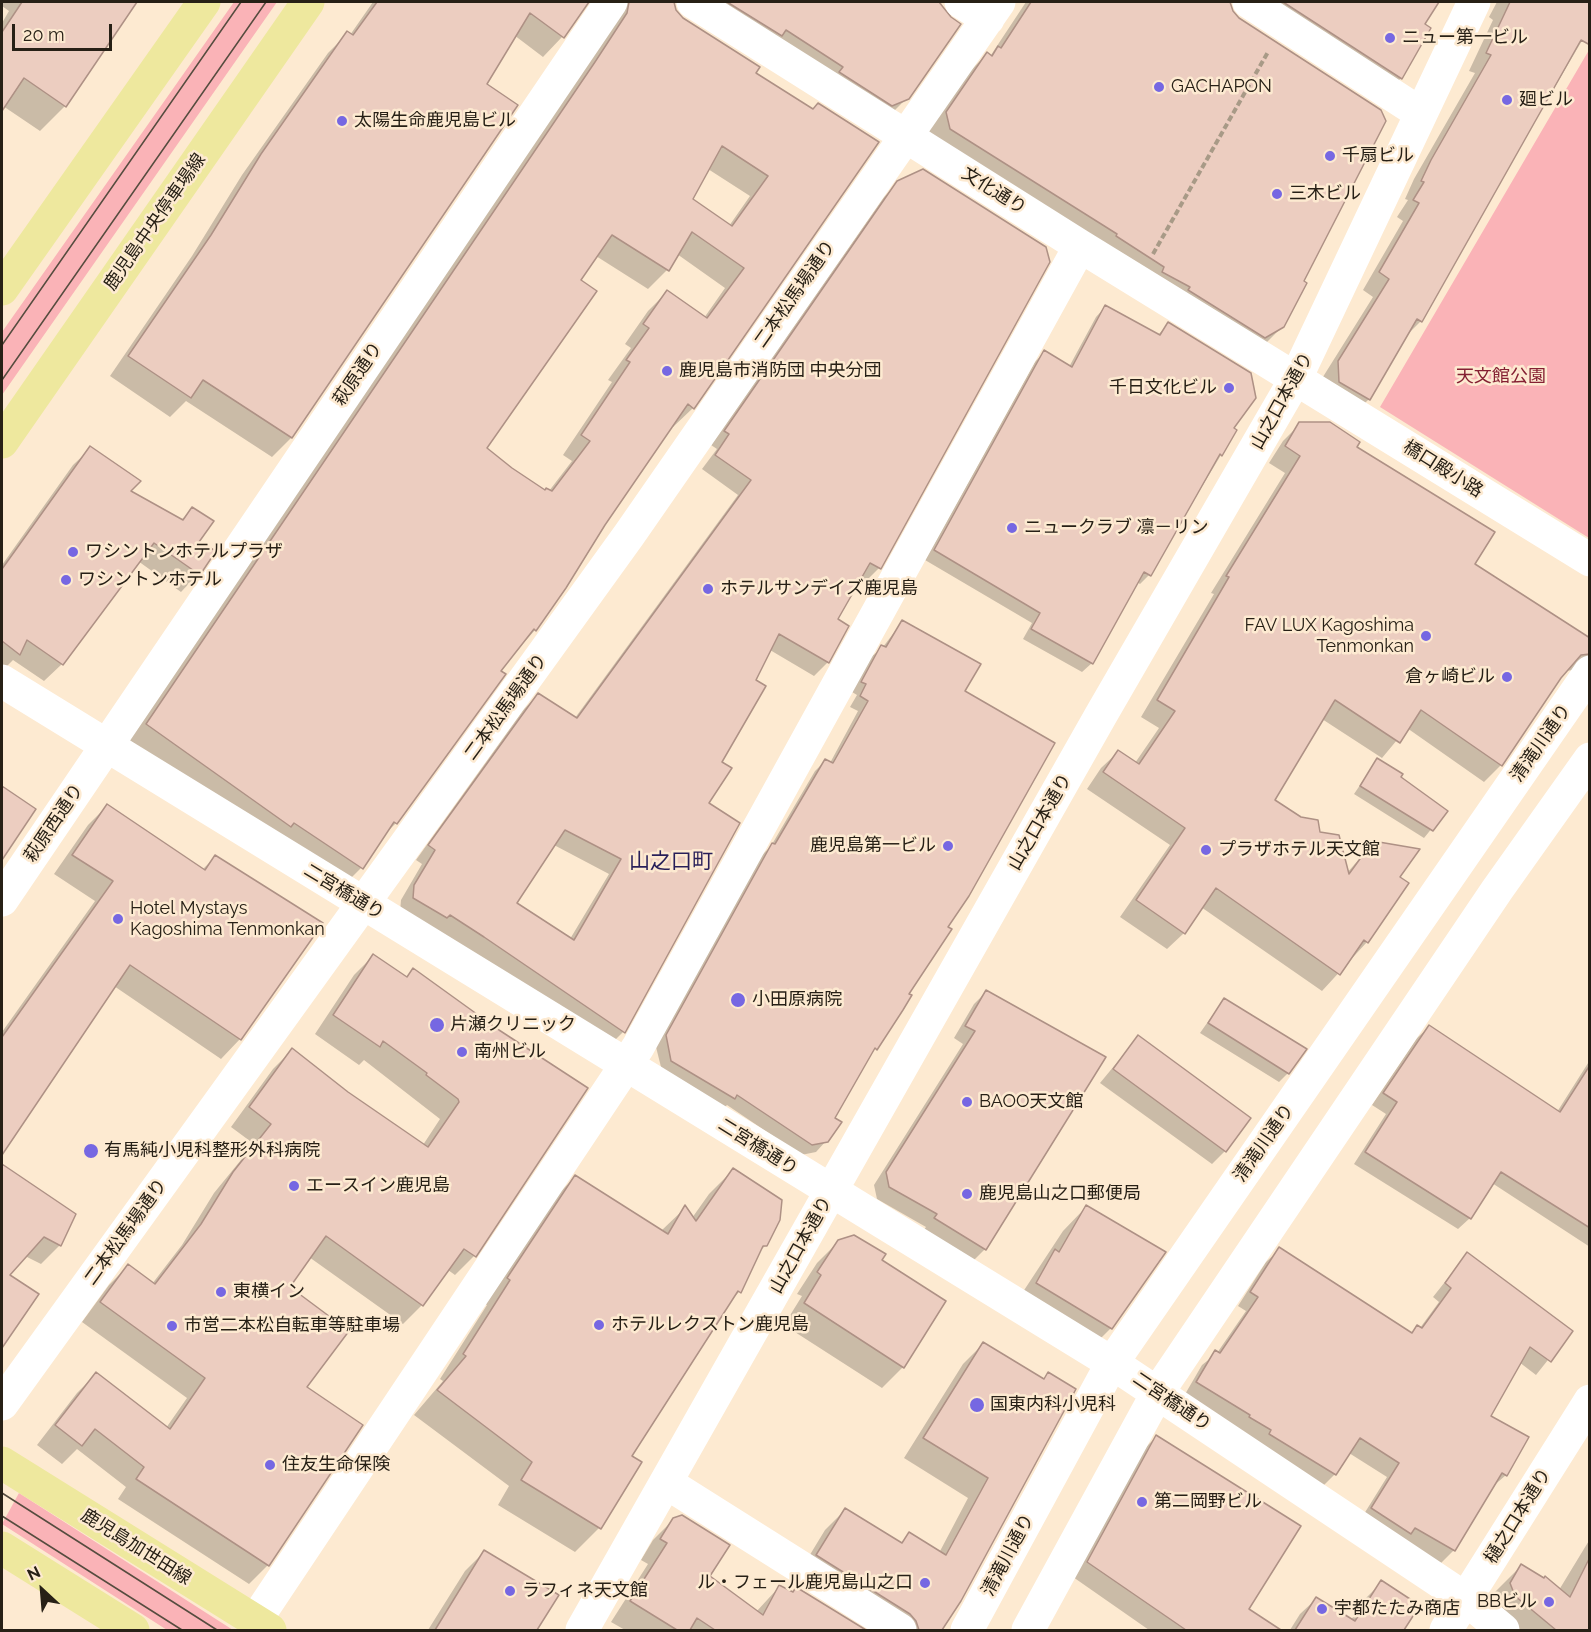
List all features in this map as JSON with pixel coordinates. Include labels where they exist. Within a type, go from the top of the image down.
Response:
[{"type":"main road","points":[[2,289],[204,2]]},
{"type":"main road","name":"鹿児島中央停車場線","points":[[2,442],[308,2]]},
{"type":"main road","name":"鹿児島加世田線","points":[[2,1463],[262,1626]]},
{"type":"main road","points":[[2,1548],[133,1630]]},
{"type":"street","name":"萩原通り","points":[[106,746],[611,2]]},
{"type":"street","name":"文化通り","points":[[693,2],[1080,246],[1296,378]]},
{"type":"street","points":[[961,2],[994,10]]},
{"type":"street","points":[[1249,2],[1420,113]]},
{"type":"street","name":"山之口本通り","points":[[582,1630],[1296,378],[1474,2]]},
{"type":"street","name":"二本松馬場通り","points":[[2,1404],[629,535],[904,135],[994,10]]},
{"type":"street","points":[[262,1626],[626,1066],[1080,246]]},
{"type":"street","name":"橋口殿小路","points":[[1296,378],[1590,560]]},
{"type":"street","name":"清滝川通り","points":[[967,1630],[1112,1363],[1590,672]]},
{"type":"street","name":"二宮橋通り","points":[[2,681],[1158,1392],[1466,1599],[1503,1630]]},
{"type":"street","name":"萩原西通り","points":[[2,900],[106,746]]},
{"type":"street","points":[[1028,1630],[1158,1392],[1497,890],[1590,759]]},
{"type":"street","points":[[1458,862],[1497,890]]},
{"type":"street","points":[[1292,1104],[1331,1136]]},
{"type":"street","name":"樋之口本通り","points":[[1446,1630],[1590,1401]]},
{"type":"street","points":[[667,1483],[900,1630]]},
{"type":"path","points":[[1138,281],[1284,25]]},
{"type":"green space","points":[[234,2],[277,2],[2,395],[2,332]]},
{"type":"green space","name":"天文館公園","points":[[1589,50],[1589,538],[1380,407]]},
{"type":"green space","points":[[19,1493],[233,1630],[167,1630],[2,1524]]},
{"type":"building","points":[[22,2],[137,2],[66,107],[24,78],[2,111],[2,32]]},
{"type":"building","points":[[377,2],[589,2],[564,38],[530,13],[487,84],[518,105],[292,438],[203,380],[191,398],[128,356],[211,235],[261,154],[347,31],[353,35]]},
{"type":"building","points":[[629,2],[674,2],[676,10],[683,18],[760,67],[756,73],[813,109],[818,103],[879,142],[694,409],[688,404],[536,631],[534,629],[501,671],[506,674],[397,824],[394,822],[363,869],[294,823],[291,827],[146,724],[627,13]],"holes":[[[722,146],[768,176],[732,226],[693,199]],[[692,232],[744,268],[707,318],[667,290],[643,324],[649,328],[626,360],[630,362],[581,435],[590,441],[552,491],[546,488],[545,490],[487,448],[597,291],[581,280],[612,235],[669,271]]]},
{"type":"building","points":[[727,2],[939,2],[951,17],[961,24],[909,99],[892,106],[839,72],[843,67],[786,30],[782,36]]},
{"type":"building","points":[[1031,2],[1230,2],[1239,18],[1381,110],[1386,121],[1304,281],[1307,283],[1284,327],[1265,338],[1188,290],[1190,287],[1162,272],[1164,267],[1116,236],[1117,234],[950,129],[946,112],[987,52],[992,56],[998,46],[1001,48]]},
{"type":"building","points":[[1283,2],[1439,2],[1425,24],[1431,28],[1402,79]]},
{"type":"building","points":[[1510,2],[1590,2],[1590,45],[1581,40],[1422,322],[1417,319],[1370,400],[1339,382],[1338,361],[1389,279],[1379,272],[1419,203],[1413,200],[1424,182],[1421,181],[1431,160],[1491,55],[1486,53]]},
{"type":"building","points":[[923,169],[1046,247],[1050,262],[881,569],[870,563],[838,619],[849,626],[829,663],[779,634],[756,680],[766,686],[722,762],[732,768],[709,803],[740,823],[625,1033],[450,915],[447,918],[413,898],[414,885],[435,850],[428,845],[538,693],[577,718],[751,480],[715,455],[729,434],[724,431],[897,181]],"holes":[[[565,830],[621,859],[574,940],[517,903]]]},
{"type":"building","points":[[1105,305],[1160,335],[1168,322],[1251,373],[1256,398],[1234,428],[1237,430],[1222,456],[1220,454],[1151,576],[1144,572],[1093,664],[1031,629],[1040,613],[934,550],[1044,350],[1072,367]]},
{"type":"building","points":[[1299,422],[1330,422],[1360,442],[1357,447],[1495,532],[1475,564],[1590,638],[1590,654],[1581,655],[1561,678],[1502,766],[1421,710],[1400,743],[1335,700],[1275,800],[1301,817],[1318,820],[1320,832],[1339,835],[1349,874],[1373,841],[1420,849],[1400,877],[1409,883],[1368,943],[1364,940],[1340,975],[1216,888],[1185,934],[1136,900],[1185,828],[1103,772],[1118,750],[1139,764],[1175,711],[1157,700],[1229,577],[1226,576],[1300,456],[1285,446]]},
{"type":"building","name":"ワシントンホテルプラザ","points":[[90,446],[141,481],[131,491],[183,520],[192,507],[214,521],[199,542],[216,551],[200,575],[154,543],[63,665],[27,640],[20,655],[2,641],[2,569]]},
{"type":"building","points":[[902,620],[981,664],[965,691],[1055,743],[969,896],[948,927],[952,929],[909,994],[912,995],[903,1010],[877,1050],[875,1048],[835,1118],[842,1122],[828,1142],[812,1145],[737,1095],[735,1099],[671,1061],[666,1035],[772,843],[775,844],[825,759],[833,763],[868,701],[860,696],[866,684],[861,682],[881,645],[886,647]]},
{"type":"building","points":[[1377,758],[1403,774],[1401,777],[1448,811],[1433,831],[1360,786]]},
{"type":"building","points":[[2,786],[36,809],[2,860]]},
{"type":"building","points":[[107,804],[205,870],[215,855],[323,923],[241,1040],[130,965],[2,1155],[2,1037],[113,881],[72,855]]},
{"type":"building","points":[[373,954],[407,977],[413,968],[499,1030],[588,1088],[476,1257],[464,1249],[423,1306],[326,1236],[290,1287],[349,1331],[307,1387],[363,1425],[269,1566],[136,1479],[144,1467],[95,1429],[82,1446],[55,1425],[96,1372],[170,1429],[205,1378],[100,1302],[128,1264],[155,1284],[201,1224],[233,1172],[271,1124],[249,1107],[292,1048],[348,1092],[428,1147],[459,1102],[426,1075],[427,1073],[383,1041],[380,1047],[333,1015]]},
{"type":"building","points":[[986,990],[1106,1057],[986,1250],[934,1218],[937,1214],[889,1187],[886,1172],[975,1031],[965,1026]]},
{"type":"building","points":[[1224,998],[1307,1049],[1289,1074],[1208,1023]]},
{"type":"building","points":[[1429,1025],[1560,1112],[1590,1065],[1590,1228],[1501,1172],[1471,1219],[1365,1152],[1397,1102],[1383,1093]]},
{"type":"building","points":[[1138,1035],[1251,1118],[1226,1152],[1113,1069]]},
{"type":"building","points":[[2,1164],[76,1214],[61,1246],[44,1237],[10,1275],[39,1294],[2,1348]]},
{"type":"building","name":"ホテルレクストン鹿児島","points":[[733,1168],[782,1200],[780,1220],[767,1246],[763,1246],[741,1293],[738,1291],[632,1456],[642,1462],[601,1529],[521,1480],[532,1462],[437,1390],[466,1356],[463,1354],[510,1280],[507,1278],[575,1175],[668,1234],[685,1205],[696,1221]]},
{"type":"building","points":[[1086,1205],[1166,1252],[1112,1329],[1036,1283],[1055,1249],[1059,1252]]},
{"type":"building","points":[[854,1235],[886,1254],[882,1260],[946,1301],[904,1368],[804,1303],[821,1275],[817,1272],[838,1240]]},
{"type":"building","points":[[1279,1247],[1412,1333],[1417,1325],[1422,1328],[1451,1288],[1445,1283],[1467,1252],[1573,1331],[1551,1362],[1530,1347],[1491,1416],[1529,1437],[1507,1476],[1502,1473],[1455,1551],[1415,1528],[1411,1534],[1371,1508],[1399,1463],[1360,1438],[1336,1475],[1269,1434],[1271,1430],[1249,1417],[1250,1415],[1196,1382],[1215,1350],[1220,1353],[1258,1297],[1250,1292]]},
{"type":"building","points":[[983,1342],[1044,1379],[1048,1372],[1076,1389],[961,1601],[942,1630],[919,1630],[910,1614],[816,1555],[845,1508],[902,1543],[909,1532],[946,1555],[988,1478],[923,1438]]},
{"type":"building","points":[[1156,1435],[1301,1526],[1249,1609],[1281,1630],[1186,1630],[1087,1562]]},
{"type":"building","points":[[682,1515],[730,1545],[710,1576],[763,1615],[779,1585],[793,1592],[796,1587],[866,1630],[715,1630],[697,1618],[690,1630],[677,1630],[630,1601],[667,1543],[660,1539],[673,1518]]},
{"type":"building","name":"ラフィネ天文館","points":[[484,1550],[559,1595],[537,1630],[435,1630]]},
{"type":"building","points":[[1590,1557],[1590,1630],[1556,1630],[1515,1596],[1510,1583],[1521,1564],[1544,1578],[1545,1576],[1570,1597]]},
{"type":"building","points":[[1381,1580],[1410,1599],[1415,1613],[1404,1630],[1295,1630],[1316,1597],[1355,1621]]},
{"type":"tram line","points":[[2,345],[241,2]]},
{"type":"tram line","points":[[2,380],[266,2]]},
{"type":"tram line","points":[[2,1493],[217,1630]]},
{"type":"tram line","points":[[2,1516],[182,1630]]},
{"type":"place","name":"ニュー第一ビル","points":[[1390,38]]},
{"type":"place","name":"GACHAPON","points":[[1159,87]]},
{"type":"place","name":"廻ビル","points":[[1507,100]]},
{"type":"place","name":"太陽生命鹿児島ビル","points":[[342,121]]},
{"type":"place","name":"千扇ビル","points":[[1330,156]]},
{"type":"place","name":"三木ビル","points":[[1277,194]]},
{"type":"place","name":"鹿児島市消防団 中央分団","points":[[667,371]]},
{"type":"place","name":"千日文化ビル","points":[[1229,388]]},
{"type":"place","name":"ニュークラブ 凛－リン","points":[[1012,528]]},
{"type":"place","name":"ワシントンホテルプラザ","points":[[73,552]]},
{"type":"place","name":"ワシントンホテル","points":[[66,580]]},
{"type":"place","name":"ホテルサンデイズ鹿児島","points":[[708,589]]},
{"type":"place","name":"FAV LUX Kagoshima Tenmonkan","points":[[1426,636]]},
{"type":"place","name":"倉ヶ崎ビル","points":[[1507,677]]},
{"type":"place","name":"鹿児島第一ビル","points":[[948,846]]},
{"type":"place","name":"プラザホテル天文館","points":[[1206,850]]},
{"type":"place","name":"Hotel Mystays Kagoshima Tenmonkan","points":[[118,919]]},
{"type":"place","name":"小田原病院","points":[[738,1000]]},
{"type":"place","name":"片瀬クリニック","points":[[437,1025]]},
{"type":"place","name":"南州ビル","points":[[462,1052]]},
{"type":"place","name":"BAOO天文館","points":[[967,1102]]},
{"type":"place","name":"有馬純小児科整形外科病院","points":[[91,1151]]},
{"type":"place","name":"エースイン鹿児島","points":[[294,1186]]},
{"type":"place","name":"鹿児島山之口郵便局","points":[[967,1194]]},
{"type":"place","name":"東横イン","points":[[221,1292]]},
{"type":"place","name":"ホテルレクストン鹿児島","points":[[599,1325]]},
{"type":"place","name":"市営二本松自転車等駐車場","points":[[172,1326]]},
{"type":"place","name":"国東内科小児科","points":[[977,1405]]},
{"type":"place","name":"住友生命保険","points":[[270,1465]]},
{"type":"place","name":"第二岡野ビル","points":[[1142,1502]]},
{"type":"place","name":"ル・フェール鹿児島山之口","points":[[925,1583]]},
{"type":"place","name":"ラフィネ天文館","points":[[510,1591]]},
{"type":"place","name":"BBビル","points":[[1549,1602]]},
{"type":"place","name":"宇都たたみ商店","points":[[1322,1609]]},
{"type":"district","name":"山之口町","points":[[671,862]]}]
